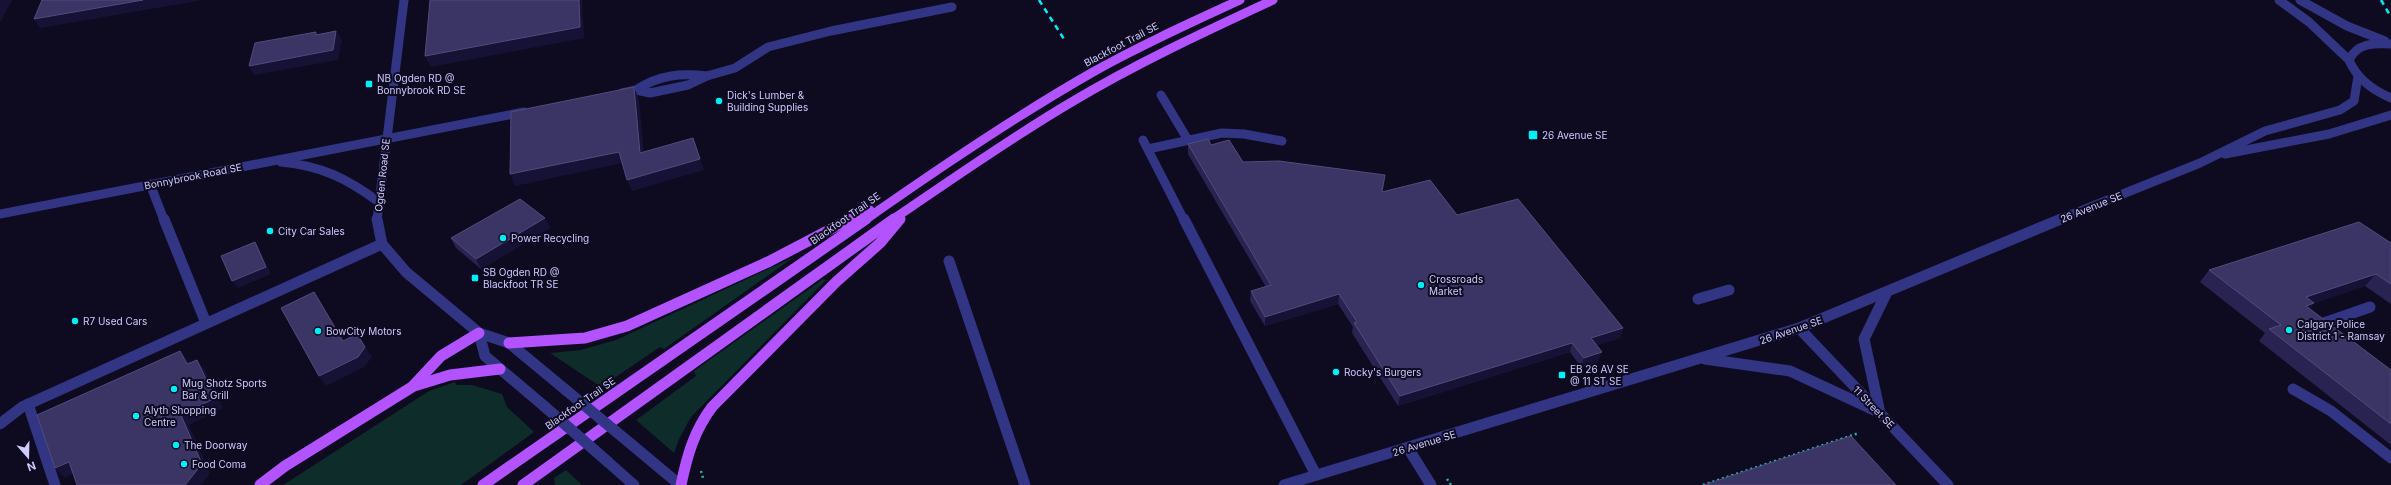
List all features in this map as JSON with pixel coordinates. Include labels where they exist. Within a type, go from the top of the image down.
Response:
[{"type":"main road","name":"Blackfoot Trail SE","points":[[483,485],[975,143],[1093,72],[1151,41],[1240,0]]},
{"type":"main road","points":[[523,485],[659,385],[908,208],[1071,102],[1165,50],[1273,0]]},
{"type":"main road","points":[[509,344],[585,338],[627,326],[770,261],[838,224],[892,200]]},
{"type":"main road","points":[[680,485],[691,438],[698,423],[836,282],[880,243],[908,208]]},
{"type":"main road","points":[[260,485],[285,466],[412,386],[441,356],[479,333]]},
{"type":"main road","points":[[412,386],[450,375],[500,369]]},
{"type":"street","name":"Ogden Road SE","points":[[404,0],[377,221],[382,244],[406,272],[479,333],[509,344],[680,485]]},
{"type":"street","points":[[2279,0],[2309,22],[2350,60],[2358,76],[2369,86],[2391,98]]},
{"type":"street","points":[[2300,0],[2347,26],[2391,43]]},
{"type":"street","points":[[614,94],[636,90],[650,93],[688,85],[707,76],[735,68],[768,47],[831,31],[952,7]]},
{"type":"street","points":[[2350,60],[2352,53],[2358,48],[2369,44],[2391,43]]},
{"type":"street","name":"26 Avenue SE","points":[[1284,485],[1703,359],[1800,328],[1886,294],[2098,203],[2215,156],[2265,131],[2340,110],[2354,101],[2358,76]]},
{"type":"street","points":[[1161,94],[1188,140]]},
{"type":"street","name":"Bonnybrook Road SE","points":[[0,214],[533,110]]},
{"type":"street","name":"26 Avenue SE","points":[[2215,156],[2288,144],[2346,130],[2378,117],[2391,116]]},
{"type":"street","points":[[1282,141],[1244,134],[1222,133],[1188,140],[1145,145],[1316,475]]},
{"type":"street","points":[[267,161],[328,169],[351,182],[379,202]]},
{"type":"street","points":[[150,184],[206,323]]},
{"type":"street","points":[[0,424],[28,404],[382,244]]},
{"type":"street","points":[[949,261],[1025,485]]},
{"type":"street","points":[[1698,299],[1729,290]]},
{"type":"street","points":[[1880,413],[1864,339],[1886,294]]},
{"type":"street","points":[[2324,323],[2370,307]]},
{"type":"street","name":"11 Street SE","points":[[1800,328],[1948,485]]},
{"type":"street","points":[[479,333],[485,356],[634,485]]},
{"type":"street","points":[[1703,359],[1790,372],[1880,413]]},
{"type":"street","points":[[2293,389],[2331,411],[2391,458]]},
{"type":"street","points":[[28,404],[55,485]]},
{"type":"street","points":[[1408,448],[1431,485]]},
{"type":"path","points":[[1703,485],[1859,433]]},
{"type":"path","points":[[1809,449],[1812,453]]},
{"type":"green space","points":[[794,257],[664,349],[660,347],[601,387],[550,353],[581,350],[616,340]]},
{"type":"green space","points":[[823,279],[826,280],[691,417],[679,439],[674,453],[636,420],[696,376],[694,371]]},
{"type":"green space","points":[[455,382],[456,385],[472,385],[502,394],[507,407],[534,432],[461,485],[283,485],[429,391]]},
{"type":"green space","points":[[566,470],[582,485],[555,485],[554,478]]},
{"type":"building","points":[[42,0],[143,0],[34,19]]},
{"type":"building","points":[[430,0],[579,0],[580,27],[425,56]]},
{"type":"building","points":[[336,31],[333,50],[249,66],[255,43],[316,32],[316,35]]},
{"type":"building","points":[[634,87],[640,153],[693,138],[700,159],[627,180],[619,152],[510,174],[511,112]]},
{"type":"building","name":"Crossroads Market","points":[[1208,139],[1211,145],[1229,140],[1243,162],[1279,161],[1385,175],[1382,192],[1430,180],[1457,215],[1518,199],[1623,328],[1591,338],[1602,352],[1584,358],[1572,343],[1400,396],[1354,323],[1357,322],[1339,294],[1265,317],[1251,291],[1271,285],[1188,144]]},
{"type":"building","points":[[520,199],[545,218],[476,259],[451,238]]},
{"type":"building","name":"Calgary Police District 1 - Ramsay","points":[[2359,222],[2391,243],[2391,284],[2376,274],[2306,297],[2314,303],[2306,306],[2391,370],[2391,424],[2269,329],[2281,325],[2209,270]]},
{"type":"building","points":[[255,242],[266,267],[232,281],[221,256]]},
{"type":"building","points":[[314,292],[343,341],[357,334],[365,347],[358,357],[319,376],[281,308]]},
{"type":"building","name":"Alyth Shopping Centre","points":[[180,351],[187,364],[197,360],[215,398],[181,415],[202,464],[185,485],[77,485],[69,462],[55,468],[37,415]]},
{"type":"building","points":[[1851,436],[1896,485],[1704,485]]},
{"type":"railway","points":[[1039,0],[1064,39]]},
{"type":"railway","points":[[2381,0],[2391,17]]},
{"type":"place","name":"NB Ogden RD @ Bonnybrook RD SE","points":[[369,84]]},
{"type":"place","name":"Dick's Lumber & Building Supplies","points":[[719,101]]},
{"type":"place","name":"26 Avenue SE","points":[[1533,135]]},
{"type":"place","name":"City Car Sales","points":[[270,231]]},
{"type":"place","name":"Power Recycling","points":[[503,238]]},
{"type":"place","name":"SB Ogden RD @ Blackfoot TR SE","points":[[475,278]]},
{"type":"place","name":"Crossroads Market","points":[[1421,285]]},
{"type":"place","name":"R7 Used Cars","points":[[75,321]]},
{"type":"place","name":"Calgary Police District 1 - Ramsay","points":[[2289,330]]},
{"type":"place","name":"BowCity Motors","points":[[318,331]]},
{"type":"place","name":"Rocky's Burgers","points":[[1336,372]]},
{"type":"place","name":"EB 26 AV SE @ 11 ST SE","points":[[1562,375]]},
{"type":"place","name":"Mug Shotz Sports Bar & Grill","points":[[174,389]]},
{"type":"place","name":"Alyth Shopping Centre","points":[[136,416]]},
{"type":"place","name":"The Doorway","points":[[176,445]]},
{"type":"place","name":"Food Coma","points":[[184,464]]}]
